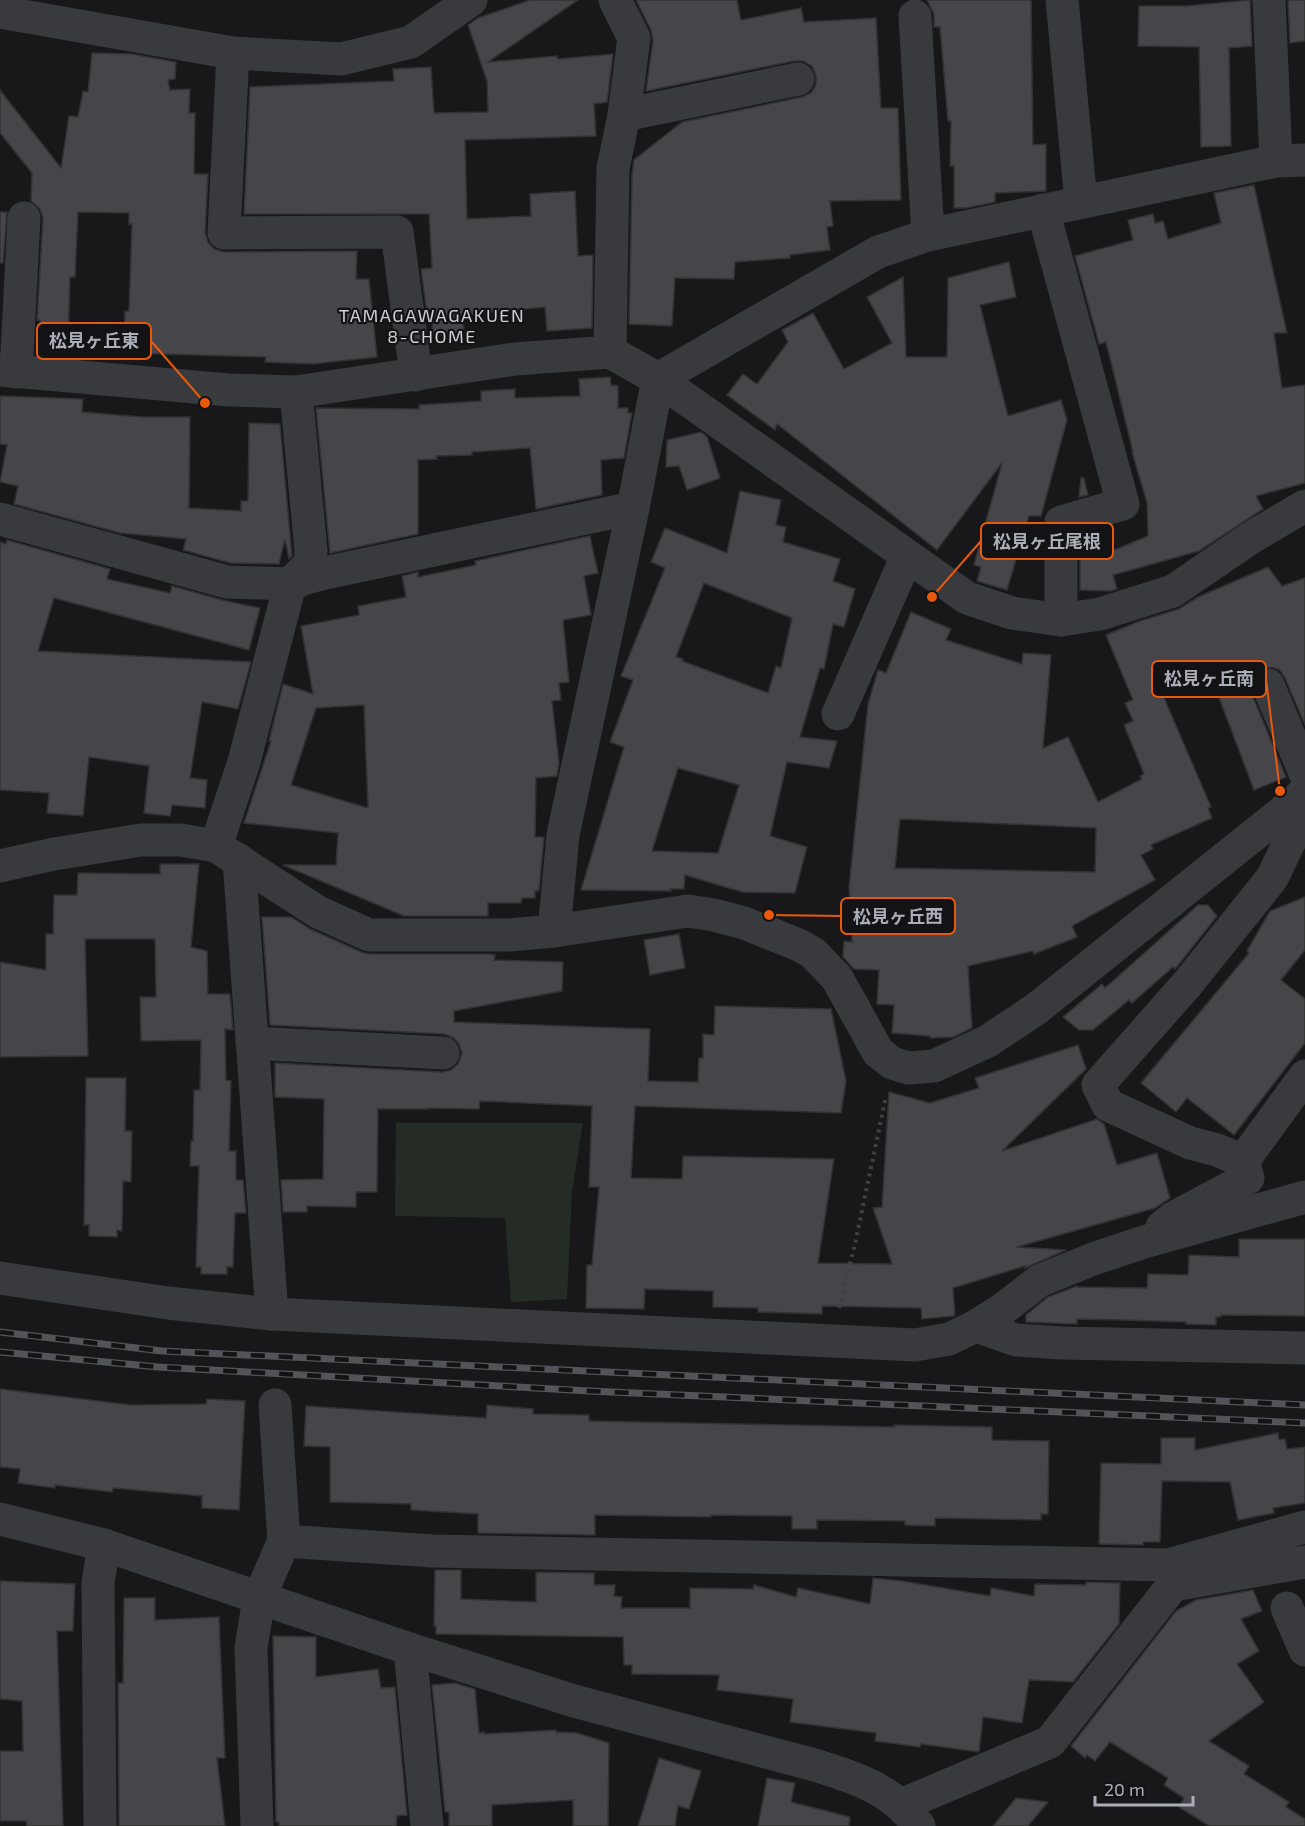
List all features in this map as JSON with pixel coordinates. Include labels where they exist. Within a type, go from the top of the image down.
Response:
[{"type":"street","points":[[0,12],[233,53],[341,59],[411,42],[471,0]]},
{"type":"street","points":[[610,352],[613,168],[624,115],[634,38],[615,0]]},
{"type":"street","points":[[1062,0],[1081,202]]},
{"type":"street","points":[[554,931],[563,835],[633,508],[658,379],[878,252],[928,235],[1291,160],[1269,0]]},
{"type":"street","points":[[915,16],[928,235]]},
{"type":"street","points":[[233,53],[224,233],[397,232],[416,375]]},
{"type":"street","points":[[624,115],[798,79]]},
{"type":"street","points":[[1043,210],[1123,504],[1061,522],[1061,620]]},
{"type":"street","points":[[24,218],[8,371],[229,390],[296,392],[515,358],[610,352],[658,379],[967,598],[1012,612],[1061,620],[1100,614],[1173,591],[1252,537],[1305,506]]},
{"type":"street","points":[[272,1314],[252,1043],[227,853],[244,762],[290,584],[310,564],[311,551],[296,392]]},
{"type":"street","points":[[0,519],[227,582],[290,584],[325,573],[633,508]]},
{"type":"street","points":[[838,714],[907,556]]},
{"type":"street","points":[[1268,685],[1305,773]]},
{"type":"street","points":[[0,866],[54,854],[141,840],[181,840],[227,853],[318,912],[369,935],[509,935],[554,931],[688,910],[714,915],[744,923],[813,953],[837,978],[878,1052],[892,1063],[908,1068],[934,1066],[988,1041],[1036,1009],[1295,802],[1305,791]]},
{"type":"street","points":[[1243,1161],[1217,1150],[1190,1143],[1108,1105],[1098,1085],[1188,984],[1272,878],[1305,810]]},
{"type":"street","points":[[252,1043],[443,1053]]},
{"type":"street","points":[[1243,1161],[1305,1077]]},
{"type":"street","points":[[1144,1242],[1173,1218],[1248,1178],[1243,1161]]},
{"type":"street","points":[[0,1278],[168,1304],[272,1314],[915,1345],[950,1339],[976,1326],[1039,1281],[1093,1259],[1144,1242],[1305,1197]]},
{"type":"street","points":[[976,1326],[1016,1340],[1305,1348]]},
{"type":"street","points":[[257,1826],[250,1648],[259,1598],[284,1542],[275,1404]]},
{"type":"street","points":[[0,1519],[104,1545],[410,1649],[574,1701],[822,1767],[874,1787],[910,1816],[1050,1742],[1171,1575],[1305,1527]]},
{"type":"street","points":[[284,1542],[433,1551],[1171,1575],[1305,1562]]},
{"type":"street","points":[[100,1826],[98,1583],[104,1545]]},
{"type":"street","points":[[1287,1608],[1305,1650]]},
{"type":"street","points":[[410,1649],[427,1826]]},
{"type":"path","points":[[830,1341],[855,1244],[892,1063]]},
{"type":"shaded area","points":[[396,1123],[583,1123],[572,1191],[567,1299],[511,1302],[505,1218],[395,1216]]},
{"type":"building","points":[[530,0],[578,0],[488,62],[613,54],[607,102],[594,104],[596,136],[465,140],[467,219],[531,216],[530,194],[575,191],[578,256],[593,255],[592,328],[547,331],[545,307],[463,315],[464,334],[433,336],[432,321],[428,321],[421,269],[432,268],[429,214],[244,214],[250,87],[394,81],[393,69],[431,67],[434,113],[488,112],[487,81],[468,25],[478,18]]},
{"type":"building","points":[[636,0],[737,0],[741,20],[801,8],[804,22],[876,18],[881,108],[898,108],[901,200],[830,201],[833,226],[827,227],[830,250],[790,255],[790,258],[735,262],[734,279],[675,278],[672,326],[629,324],[634,160],[682,122],[802,97],[811,93],[816,85],[816,76],[812,66],[803,61],[794,61],[646,91],[653,40],[651,30]]},
{"type":"building","points":[[927,0],[1031,0],[1033,145],[1046,144],[1046,191],[995,193],[995,202],[954,208],[954,166],[950,166],[951,121],[948,121],[940,27],[934,27],[934,14]]},
{"type":"building","points":[[1250,0],[1252,46],[1229,48],[1231,146],[1201,147],[1199,47],[1138,46],[1139,6],[1185,6]]},
{"type":"building","points":[[1288,0],[1305,0],[1305,41],[1290,43]]},
{"type":"building","points":[[92,53],[132,54],[176,62],[175,79],[168,80],[170,90],[190,89],[189,113],[195,113],[194,174],[208,174],[205,233],[214,249],[224,252],[357,251],[356,279],[369,279],[377,357],[312,364],[265,362],[266,357],[163,354],[107,353],[107,359],[75,358],[75,327],[124,329],[125,311],[129,311],[132,224],[129,224],[129,213],[78,212],[75,277],[70,277],[68,347],[39,346],[40,320],[37,320],[43,218],[40,209],[31,201],[32,173],[0,133],[0,90],[61,168],[69,116],[78,117],[83,91],[88,92]]},
{"type":"building","points":[[1254,185],[1287,333],[1274,333],[1282,388],[1305,385],[1305,483],[1256,496],[1263,509],[1199,551],[1113,575],[1117,589],[1110,591],[1080,590],[1080,536],[1098,531],[1105,554],[1148,536],[1147,503],[1132,452],[1106,342],[1099,344],[1075,256],[1133,240],[1128,220],[1153,214],[1155,223],[1163,221],[1168,239],[1221,223],[1214,193]]},
{"type":"building","points":[[0,212],[7,212],[3,263],[0,263]]},
{"type":"building","points":[[1009,262],[1016,297],[980,305],[1008,416],[1061,400],[1067,420],[1041,516],[1029,516],[1007,590],[977,581],[981,567],[974,565],[1002,463],[937,550],[777,424],[775,430],[727,395],[743,374],[757,384],[788,342],[782,330],[813,313],[844,369],[892,343],[867,297],[903,277],[906,357],[947,357],[948,278]]},
{"type":"building","points":[[610,377],[611,385],[618,386],[618,408],[628,408],[628,413],[632,413],[624,458],[601,460],[602,495],[536,509],[530,448],[472,452],[472,455],[436,456],[437,459],[418,460],[418,534],[330,553],[316,408],[419,409],[419,405],[481,401],[481,391],[515,389],[515,398],[580,396],[579,379]]},
{"type":"building","points":[[0,396],[83,399],[82,412],[143,417],[190,417],[189,508],[241,511],[241,501],[248,501],[249,423],[280,424],[292,556],[289,559],[285,539],[279,564],[230,563],[183,550],[186,539],[120,533],[14,504],[18,486],[0,482],[7,445],[0,444]]},
{"type":"building","points":[[701,432],[707,437],[720,478],[687,490],[679,466],[666,467],[667,440]]},
{"type":"building","points":[[1081,478],[1084,478],[1088,495],[1079,497]]},
{"type":"building","points":[[740,491],[781,500],[776,525],[786,527],[783,542],[840,559],[833,581],[855,589],[844,627],[833,624],[824,669],[820,668],[800,737],[837,741],[829,768],[787,762],[770,836],[807,847],[795,893],[742,892],[685,875],[684,889],[670,889],[671,891],[581,890],[624,747],[610,742],[633,680],[621,676],[665,568],[651,562],[665,528],[727,553]],"holes":[[[704,583],[792,618],[781,668],[776,666],[768,693],[676,657]],[[678,768],[739,785],[718,853],[652,851]]]},
{"type":"building","points":[[590,536],[598,573],[584,576],[591,615],[563,620],[569,682],[559,683],[561,700],[552,701],[559,763],[557,776],[536,778],[535,837],[544,837],[539,891],[535,891],[535,898],[522,898],[521,903],[488,903],[488,916],[404,916],[283,865],[336,865],[338,833],[244,823],[271,741],[269,741],[283,684],[313,694],[301,626],[359,615],[358,606],[406,597],[402,576],[418,572],[418,577],[476,565],[475,561]],"holes":[[[364,705],[368,808],[291,785],[316,708]]]},
{"type":"building","points":[[7,540],[110,569],[107,579],[170,593],[172,586],[260,608],[249,650],[54,598],[38,651],[251,662],[238,709],[202,702],[190,778],[207,780],[205,808],[172,805],[170,816],[144,813],[149,766],[89,757],[83,816],[47,813],[49,793],[0,790],[0,542],[6,544]]},
{"type":"building","points":[[1268,567],[1282,586],[1305,578],[1305,725],[1280,670],[1271,667],[1260,668],[1253,674],[1249,683],[1286,777],[1254,790],[1207,666],[1159,686],[1211,807],[1208,808],[1212,818],[1151,845],[1153,849],[1141,855],[1155,880],[1072,926],[1077,937],[1034,954],[1033,951],[968,966],[972,1028],[953,1037],[930,1038],[930,1036],[892,1033],[894,1005],[877,1004],[879,970],[854,969],[843,957],[844,941],[852,942],[849,887],[868,704],[878,670],[886,673],[911,612],[951,629],[946,640],[1022,664],[1023,653],[1051,655],[1043,748],[1068,737],[1098,802],[1142,779],[1140,776],[1144,774],[1124,725],[1133,721],[1125,703],[1133,700],[1106,635],[1179,609],[1198,597]],"holes":[[[900,819],[1096,828],[1095,872],[895,868]]]},
{"type":"building","points":[[160,864],[199,864],[191,947],[207,951],[208,994],[230,994],[233,1030],[225,1029],[226,1080],[231,1081],[229,1151],[236,1151],[236,1180],[243,1180],[246,1213],[235,1213],[233,1267],[227,1267],[227,1274],[201,1274],[201,1267],[196,1267],[199,1166],[190,1166],[194,1090],[200,1090],[201,1040],[141,1041],[140,997],[156,997],[155,939],[85,939],[88,1056],[0,1057],[0,962],[46,970],[46,934],[53,934],[54,895],[77,895],[78,873],[160,874]]},
{"type":"building","points":[[1305,897],[1305,950],[1281,980],[1305,999],[1305,1043],[1234,1135],[1187,1098],[1176,1112],[1141,1083],[1249,953],[1247,951],[1270,911]]},
{"type":"building","points":[[1198,905],[1208,905],[1217,916],[1175,969],[1173,967],[1132,1003],[1129,1000],[1093,1030],[1079,1030],[1063,1017],[1102,984],[1105,988]]},
{"type":"building","points":[[262,917],[291,917],[310,929],[369,954],[488,954],[495,955],[494,960],[563,962],[562,991],[454,1011],[454,1022],[650,1029],[648,1081],[698,1082],[699,1058],[703,1058],[703,1034],[714,1035],[715,1006],[831,1009],[846,1081],[841,1113],[635,1106],[631,1178],[682,1179],[683,1156],[834,1159],[818,1263],[892,1264],[873,1208],[882,1207],[889,1092],[930,1103],[979,1088],[975,1078],[1078,1045],[1086,1069],[1002,1151],[1097,1119],[1104,1124],[1117,1165],[1157,1153],[1170,1198],[1155,1208],[1017,1247],[1066,1250],[1025,1268],[1025,1266],[953,1288],[955,1315],[953,1316],[922,1319],[921,1308],[822,1306],[822,1314],[758,1312],[758,1308],[713,1307],[713,1291],[645,1289],[644,1309],[586,1308],[587,1265],[592,1265],[599,1187],[589,1187],[592,1106],[480,1101],[479,1109],[378,1109],[377,1192],[356,1192],[356,1207],[307,1206],[307,1212],[283,1212],[281,1180],[323,1179],[324,1099],[275,1097],[275,1063],[442,1072],[451,1070],[458,1064],[462,1053],[454,1038],[444,1034],[270,1025]]},
{"type":"building","points":[[679,934],[685,968],[650,975],[644,940]]},
{"type":"building","points":[[86,1078],[126,1078],[125,1131],[132,1131],[131,1182],[123,1181],[122,1231],[117,1230],[117,1237],[89,1236],[89,1225],[84,1225]]},
{"type":"building","points":[[1239,1239],[1305,1239],[1305,1316],[1221,1315],[1221,1317],[1216,1317],[1216,1325],[1077,1319],[1077,1324],[1026,1322],[1026,1315],[1048,1297],[1077,1286],[1147,1288],[1148,1274],[1188,1275],[1189,1255],[1239,1257]]},
{"type":"building","points":[[0,1389],[131,1405],[206,1404],[207,1399],[245,1401],[239,1510],[202,1508],[202,1496],[113,1488],[112,1492],[55,1485],[55,1488],[18,1483],[20,1469],[0,1467]]},
{"type":"building","points":[[487,1405],[533,1409],[533,1414],[589,1415],[589,1421],[992,1427],[992,1440],[1049,1441],[1048,1514],[1041,1514],[1041,1520],[935,1518],[935,1526],[905,1525],[905,1521],[817,1520],[817,1529],[792,1529],[792,1516],[595,1515],[595,1535],[478,1533],[478,1514],[411,1510],[411,1504],[330,1502],[330,1447],[304,1446],[306,1406],[486,1418]]},
{"type":"building","points":[[1278,1433],[1279,1440],[1285,1439],[1287,1449],[1305,1447],[1305,1503],[1273,1508],[1274,1513],[1238,1520],[1230,1482],[1162,1481],[1160,1542],[1143,1542],[1143,1545],[1099,1544],[1101,1463],[1161,1464],[1161,1438],[1195,1438],[1195,1450]]},
{"type":"building","points":[[435,1570],[461,1570],[461,1599],[536,1602],[536,1572],[594,1573],[594,1585],[615,1585],[614,1596],[622,1597],[621,1608],[690,1608],[690,1588],[753,1589],[754,1585],[796,1597],[798,1588],[870,1604],[873,1578],[990,1596],[991,1588],[1034,1596],[1035,1584],[1120,1583],[1119,1624],[1073,1682],[1029,1680],[1022,1723],[983,1717],[979,1752],[921,1744],[920,1747],[875,1741],[876,1733],[790,1722],[793,1699],[717,1690],[719,1675],[632,1674],[632,1665],[624,1665],[623,1637],[436,1634],[436,1626],[434,1626]]},
{"type":"building","points":[[0,1581],[75,1584],[73,1631],[57,1631],[63,1826],[27,1826],[26,1821],[0,1821],[0,1751],[23,1751],[22,1701],[0,1699]]},
{"type":"building","points":[[1253,1590],[1262,1611],[1241,1619],[1259,1651],[1237,1664],[1264,1702],[1209,1741],[1249,1766],[1244,1774],[1289,1802],[1286,1807],[1305,1819],[1305,1826],[1209,1826],[1179,1807],[1184,1798],[1164,1785],[1168,1778],[1110,1742],[1095,1761],[1087,1755],[1085,1758],[1071,1746],[1176,1611],[1196,1600]]},
{"type":"building","points":[[124,1598],[155,1598],[155,1620],[219,1617],[225,1758],[217,1758],[225,1826],[119,1826],[118,1683],[123,1683]]},
{"type":"building","points":[[273,1636],[316,1637],[316,1677],[378,1669],[381,1688],[395,1687],[407,1815],[397,1816],[396,1826],[279,1826],[279,1822],[276,1822]]},
{"type":"building","points":[[455,1683],[475,1689],[479,1733],[556,1730],[556,1732],[577,1733],[609,1743],[608,1826],[573,1826],[573,1800],[492,1805],[492,1826],[449,1826],[449,1812],[445,1812],[432,1685]]},
{"type":"building","points":[[659,1758],[701,1771],[689,1809],[678,1806],[675,1826],[638,1826]]},
{"type":"building","points":[[767,1778],[795,1783],[791,1802],[850,1817],[849,1826],[758,1826]]},
{"type":"building","points":[[1016,1798],[1048,1802],[1028,1826],[993,1826]]},
{"type":"railway","points":[[0,1332],[162,1351],[1305,1405]]},
{"type":"railway","points":[[0,1352],[158,1367],[589,1391],[1305,1423]]},
{"type":"place","name":"松見ヶ丘東","points":[[205,403]]},
{"type":"place","name":"松見ヶ丘尾根","points":[[932,597]]},
{"type":"place","name":"松見ヶ丘南","points":[[1280,791]]},
{"type":"place","name":"松見ヶ丘西","points":[[769,915]]},
{"type":"district","name":"TAMAGAWAGAKUEN 8-CHOME","points":[[432,325]]}]
